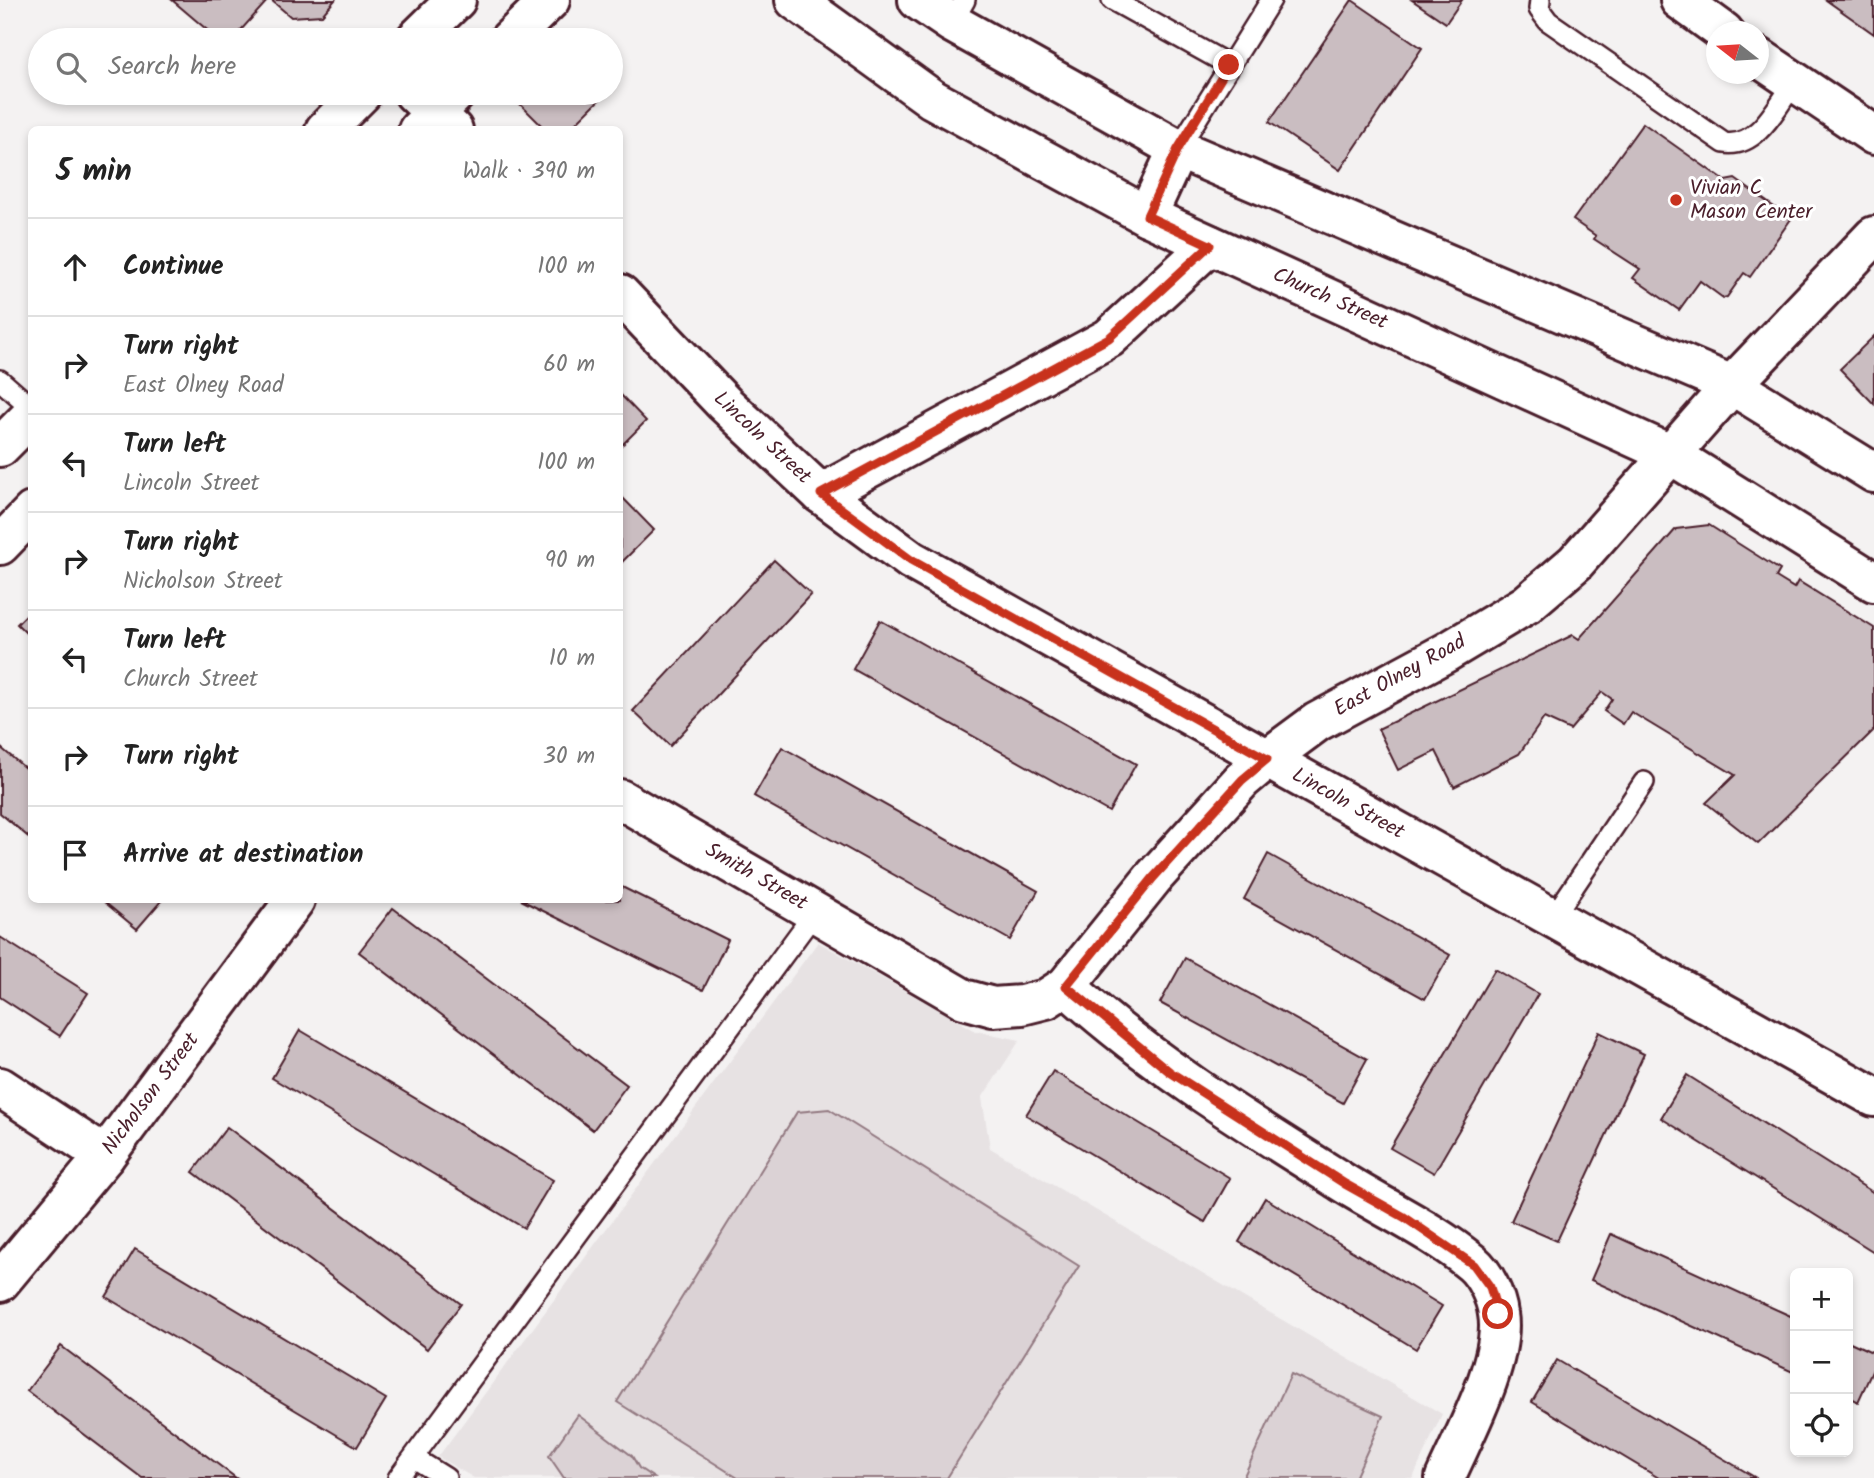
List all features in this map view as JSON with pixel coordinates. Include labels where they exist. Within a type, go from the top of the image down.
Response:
[{"type":"street","points":[[427,28],[456,0]]},
{"type":"street","points":[[521,28],[550,0]]},
{"type":"street","name":"Church Street","points":[[794,0],[932,99],[1147,216],[1670,454],[1874,582]]},
{"type":"street","points":[[918,0],[959,12],[1178,149],[1732,385],[1874,473]]},
{"type":"street","points":[[1680,0],[1709,21]]},
{"type":"street","points":[[1769,64],[1874,135]]},
{"type":"street","points":[[328,126],[350,105]]},
{"type":"street","points":[[1147,216],[1178,149]]},
{"type":"street","name":"East Olney Road","points":[[892,956],[964,999],[993,1007],[1023,1005],[1046,999],[1066,986],[1153,878],[1242,780],[1267,759],[1317,722],[1447,652],[1527,604],[1575,563],[1732,385],[1874,236]]},
{"type":"street","points":[[821,494],[1109,338],[1210,245]]},
{"type":"street","name":"Lincoln Street","points":[[623,297],[724,403],[821,494],[911,560],[1874,1097]]},
{"type":"street","points":[[0,447],[28,419]]},
{"type":"street","points":[[0,545],[28,516]]},
{"type":"street","name":"Smith Street","points":[[623,801],[892,956]]},
{"type":"street","name":"Nicholson Street","points":[[0,1282],[105,1156],[293,903]]},
{"type":"street","points":[[1066,986],[1170,1072],[1345,1184],[1404,1217],[1474,1265],[1490,1287],[1498,1314],[1499,1342],[1478,1404],[1445,1478]]},
{"type":"street","points":[[0,1087],[105,1156]]},
{"type":"lane","points":[[1112,0],[1229,65]]},
{"type":"lane","points":[[1178,149],[1272,0]]},
{"type":"lane","points":[[1540,0],[1539,9],[1548,21],[1724,143],[1735,145],[1752,138],[1794,82]]},
{"type":"lane","points":[[0,380],[28,404]]},
{"type":"lane","points":[[1552,919],[1644,782]]},
{"type":"lane","points":[[398,1478],[816,911]]},
{"type":"lane","points":[[414,1458],[446,1478]]},
{"type":"shaded area","points":[[818,942],[976,1031],[1020,1040],[982,1098],[990,1148],[1442,1414],[1413,1478],[474,1478],[438,1457]]},
{"type":"shaded area","points":[[829,1109],[1079,1266],[947,1478],[738,1478],[617,1402],[797,1112]]},
{"type":"shaded area","points":[[1291,1374],[1383,1416],[1355,1478],[1243,1478]]},
{"type":"shaded area","points":[[578,1415],[632,1456],[639,1468],[654,1478],[564,1478],[549,1456]]},
{"type":"building","points":[[172,0],[268,0],[243,28],[205,28]]},
{"type":"building","points":[[271,0],[335,0],[322,15],[291,17]]},
{"type":"building","points":[[1352,0],[1422,48],[1340,170],[1269,122]]},
{"type":"building","points":[[1412,0],[1462,0],[1446,23]]},
{"type":"building","points":[[1826,0],[1874,0],[1874,34]]},
{"type":"building","points":[[521,105],[594,105],[573,126],[542,126]]},
{"type":"building","name":"Vivian C Mason Center","points":[[1643,123],[1725,181],[1735,179],[1791,219],[1750,277],[1744,273],[1727,297],[1723,298],[1700,281],[1679,310],[1633,278],[1640,269],[1594,239],[1596,236],[1573,220]]},
{"type":"building","points":[[1874,336],[1874,404],[1840,369]]},
{"type":"building","points":[[623,397],[646,421],[623,444]]},
{"type":"building","points":[[623,498],[654,530],[623,561]]},
{"type":"building","points":[[1709,525],[1780,570],[1776,577],[1794,588],[1798,581],[1874,628],[1874,730],[1758,844],[1706,803],[1735,775],[1631,712],[1623,724],[1604,711],[1612,699],[1602,692],[1570,730],[1544,718],[1519,754],[1454,787],[1436,751],[1398,770],[1378,729],[1573,635],[1579,639],[1676,529]]},
{"type":"building","points":[[774,560],[811,594],[670,746],[633,711]]},
{"type":"building","points":[[28,613],[28,635],[17,624]]},
{"type":"building","points":[[880,620],[1136,764],[1109,812],[853,669]]},
{"type":"building","points":[[0,747],[28,771],[28,837],[0,813]]},
{"type":"building","points":[[782,747],[1038,891],[1010,940],[754,796]]},
{"type":"building","points":[[1268,854],[1450,955],[1425,999],[1244,899]]},
{"type":"building","points":[[623,888],[728,940],[703,990],[527,903],[623,903]]},
{"type":"building","points":[[106,903],[159,903],[137,929]]},
{"type":"building","points":[[393,908],[627,1085],[593,1130],[359,952]]},
{"type":"building","points":[[0,937],[88,993],[60,1036],[0,997]]},
{"type":"building","points":[[1185,958],[1367,1059],[1343,1103],[1160,1003]]},
{"type":"building","points":[[1495,969],[1538,994],[1434,1173],[1390,1148]]},
{"type":"building","points":[[300,1030],[553,1180],[524,1228],[272,1078]]},
{"type":"building","points":[[1599,1032],[1644,1054],[1557,1241],[1511,1221]]},
{"type":"building","points":[[1053,1071],[1230,1178],[1205,1222],[1026,1115]]},
{"type":"building","points":[[1687,1075],[1874,1193],[1874,1252],[1661,1118]]},
{"type":"building","points":[[227,1127],[461,1304],[427,1349],[193,1172]]},
{"type":"building","points":[[1265,1198],[1442,1306],[1416,1349],[1239,1242]]},
{"type":"building","points":[[1611,1234],[1790,1316],[1790,1371],[1591,1280]]},
{"type":"building","points":[[135,1249],[386,1399],[357,1447],[106,1297]]},
{"type":"building","points":[[1853,1343],[1874,1353],[1874,1367],[1858,1402],[1853,1400]]},
{"type":"building","points":[[61,1346],[236,1478],[142,1478],[27,1391]]},
{"type":"building","points":[[1557,1360],[1756,1478],[1659,1478],[1532,1402]]},
{"type":"place","name":"Vivian C Mason Center","points":[[1676,200]]},
{"type":"route","points":[[1229,65],[1178,149],[1147,216],[1210,245],[1109,338],[821,494],[911,560],[1267,759],[1242,780],[1153,878],[1066,986],[1098,1016],[1170,1072],[1345,1184],[1404,1217],[1474,1265],[1490,1287],[1498,1314]]}]
